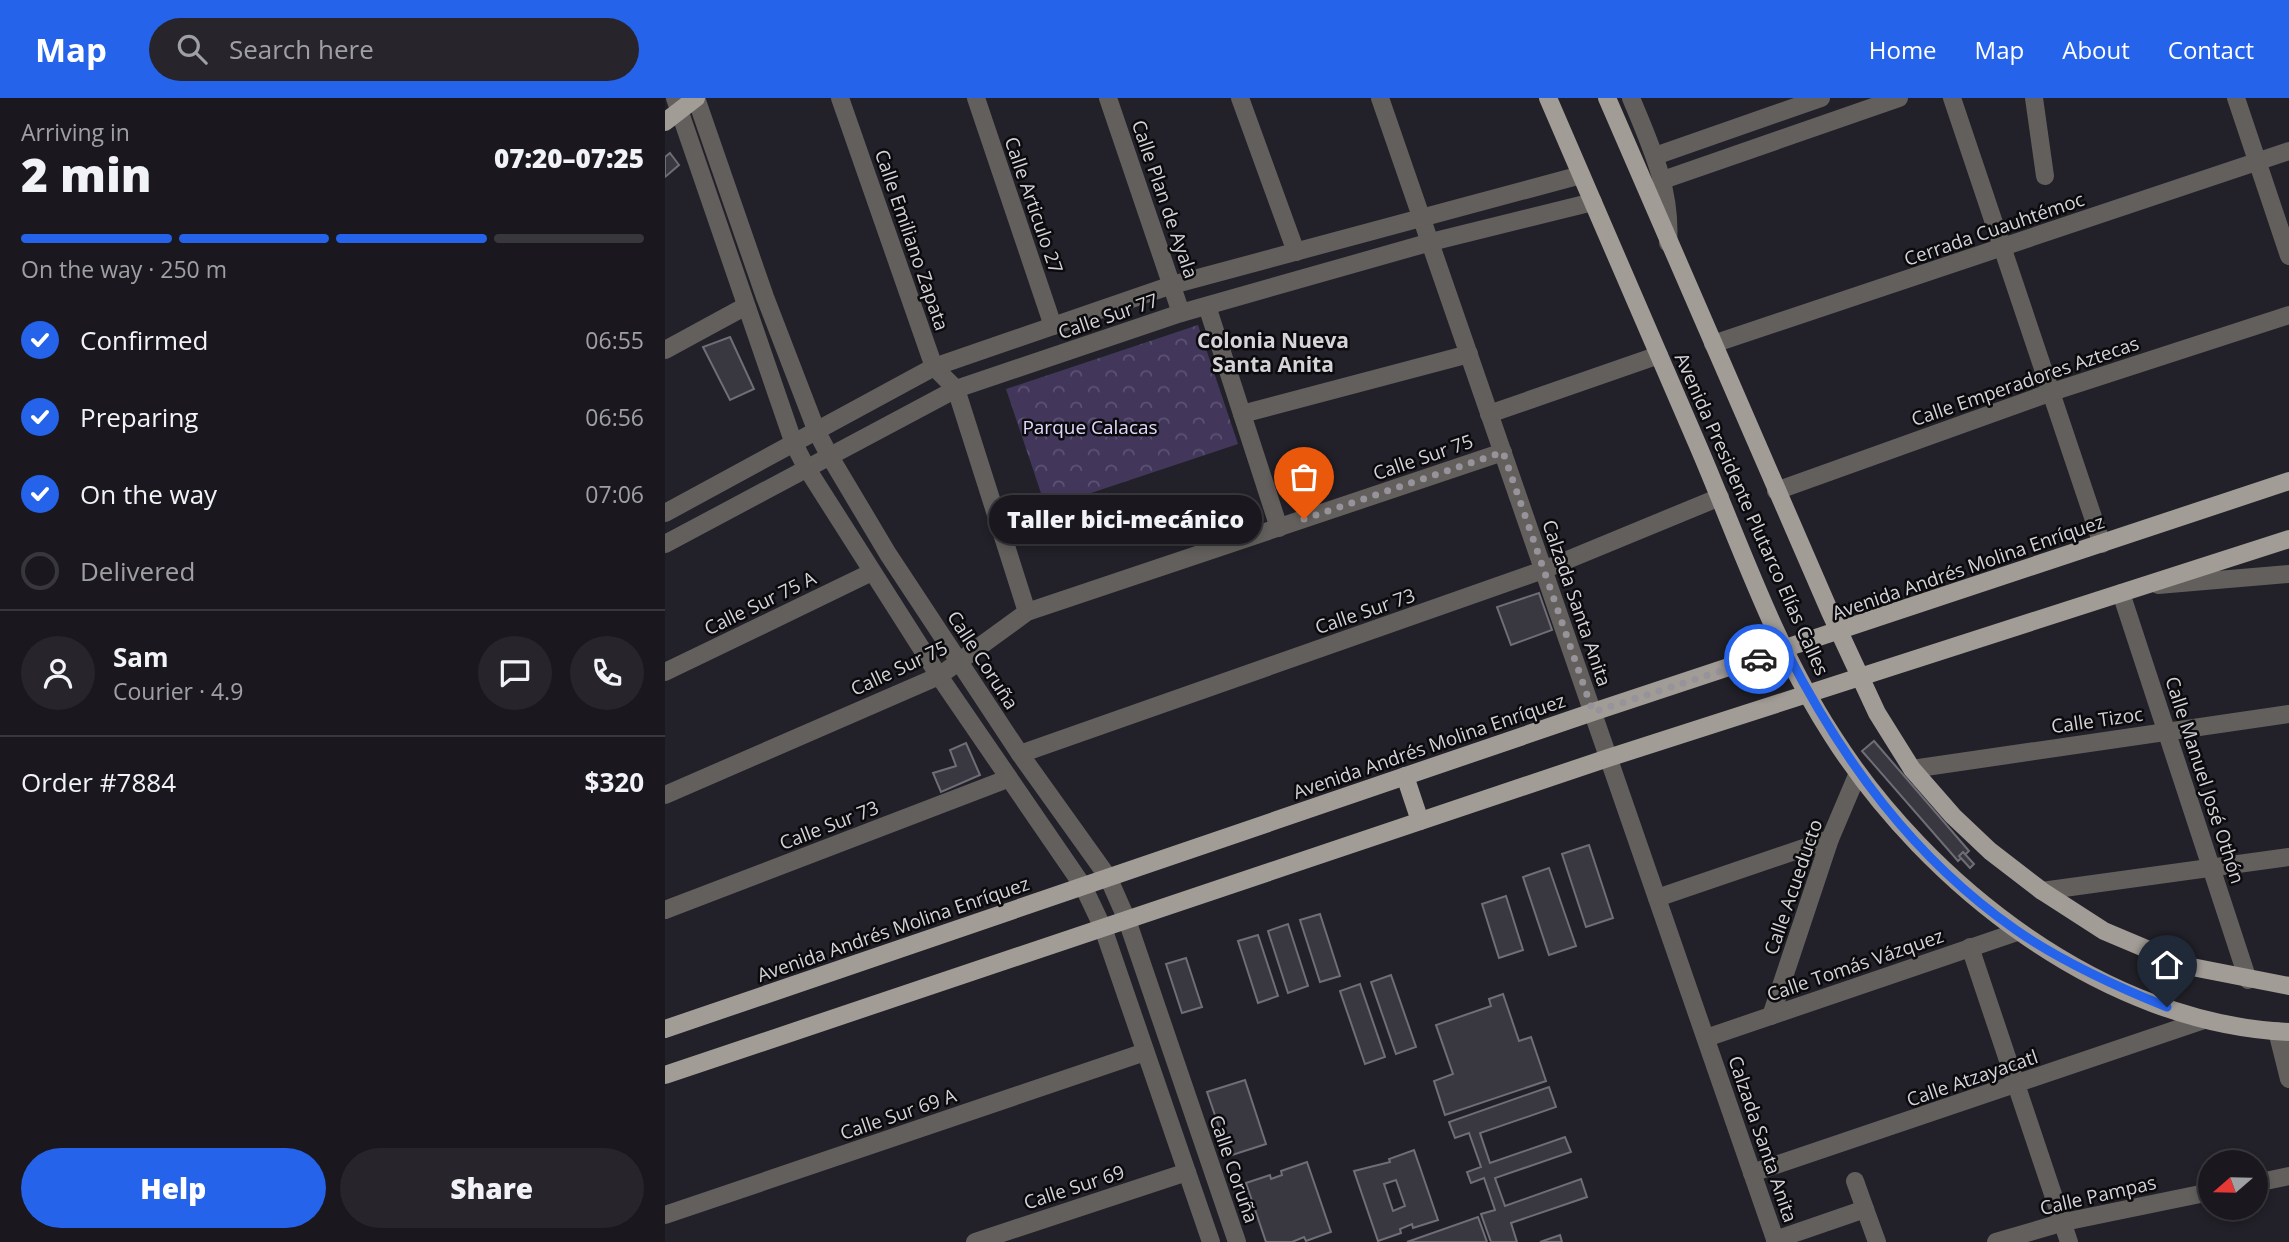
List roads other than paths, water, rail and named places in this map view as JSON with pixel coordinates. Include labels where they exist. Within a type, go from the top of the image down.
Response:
[{"type":"main road","points":[[673,110],[696,98]]},
{"type":"main road","name":"Avenida Presidente Plutarco Elías Calles","points":[[1548,98],[1786,650],[1831,735],[1858,773],[1893,817],[1972,897],[2018,932],[2122,988],[2204,1020],[2283,1031]]},
{"type":"main road","name":"Avenida Presidente Plutarco Elías Calles","points":[[1607,98],[1839,632],[1882,723],[1912,769],[1953,816],[2042,891],[2104,931],[2141,949],[2187,966],[2289,986]]},
{"type":"main road","name":"Avenida Andrés Molina Enríquez","points":[[665,1029],[1593,712],[2289,481]]},
{"type":"main road","points":[[665,1075],[1608,758],[2289,539]]},
{"type":"main road","points":[[1405,776],[1420,821]]},
{"type":"street","name":"Calle Coruña","points":[[696,98],[765,297],[817,432],[829,455],[888,554],[1020,754],[1108,877],[1127,920],[1237,1242]]},
{"type":"street","name":"Calle Emiliano Zapata","points":[[840,98],[934,367],[956,389]]},
{"type":"street","name":"Calle Articulo 27","points":[[976,98],[1053,326]]},
{"type":"street","name":"Calle Plan de Ayala","points":[[1108,98],[1181,313]]},
{"type":"street","points":[[1240,98],[1296,252]]},
{"type":"street","name":"Calzada Santa Anita","points":[[1380,98],[1775,1241]]},
{"type":"street","name":"Avenida Presidente Plutarco Elías Calles","points":[[1631,98],[1663,180],[1670,219],[1668,243]]},
{"type":"street","points":[[1655,156],[1821,98]]},
{"type":"street","points":[[1952,98],[2102,544]]},
{"type":"street","points":[[2034,98],[2045,176]]},
{"type":"street","points":[[2236,98],[2289,256]]},
{"type":"street","points":[[1663,180],[1894,99]]},
{"type":"street","points":[[673,110],[794,444],[806,467],[1007,779],[1083,886],[1103,928],[1211,1242]]},
{"type":"street","name":"Cerrada Cuauhtémoc","points":[[1713,344],[2289,151]]},
{"type":"street","name":"Calle Sur 77","points":[[665,513],[934,367],[1172,285],[1581,175]]},
{"type":"street","name":"Calle Sur 77","points":[[665,544],[956,389],[1181,313],[1431,242],[1593,202]]},
{"type":"street","points":[[665,350],[745,306]]},
{"type":"street","points":[[1207,306],[1279,528]]},
{"type":"street","name":"Calle Emperadores Aztecas","points":[[1776,491],[2052,392],[2289,315]]},
{"type":"street","points":[[1242,414],[1469,355]]},
{"type":"street","points":[[1489,414],[1658,355]]},
{"type":"street","points":[[956,389],[1027,612]]},
{"type":"street","name":"Calle Sur 75","points":[[665,796],[939,676],[1027,612],[1503,452]]},
{"type":"street","name":"Calle Sur 73","points":[[1020,754],[1543,570],[1720,497]]},
{"type":"street","name":"Calle Sur 75 A","points":[[665,672],[873,572]]},
{"type":"street","points":[[2144,586],[2289,574]]},
{"type":"street","name":"Calle Manuel José Othón","points":[[2120,593],[2213,867],[2248,980]]},
{"type":"street","name":"Calle Tizoc","points":[[1912,769],[2289,714]]},
{"type":"street","name":"Calle Acueducto","points":[[1771,1016],[1829,839],[1858,773]]},
{"type":"street","name":"Calle Sur 73","points":[[665,910],[1007,779]]},
{"type":"street","points":[[1657,898],[1829,839]]},
{"type":"street","points":[[2042,891],[2289,857]]},
{"type":"street","name":"Calle Tomás Vázquez","points":[[1706,1038],[2018,932]]},
{"type":"street","points":[[1970,947],[2019,1084],[2069,1242]]},
{"type":"street","name":"Calle Atzayacatl","points":[[1752,1173],[2204,1020]]},
{"type":"street","points":[[2283,1031],[2289,1079]]},
{"type":"street","name":"Calle Sur 69 A","points":[[665,1215],[1145,1052]]},
{"type":"street","name":"Calle Sur 69","points":[[975,1242],[1187,1172]]},
{"type":"street","points":[[2268,1180],[2289,1176]]},
{"type":"street","points":[[1855,1181],[1877,1242]]},
{"type":"street","name":"Calle Pampas","points":[[1996,1242],[2064,1222],[2198,1194]]},
{"type":"street","points":[[1775,1241],[1865,1209]]},
{"type":"place","name":"Taller bici-mecánico","points":[[1304,519]]},
{"type":"district","name":"Colonia Nueva Santa Anita","points":[[1273,353]]},
{"type":"park label","name":"Parque Calacas","points":[[1090,427]]}]
